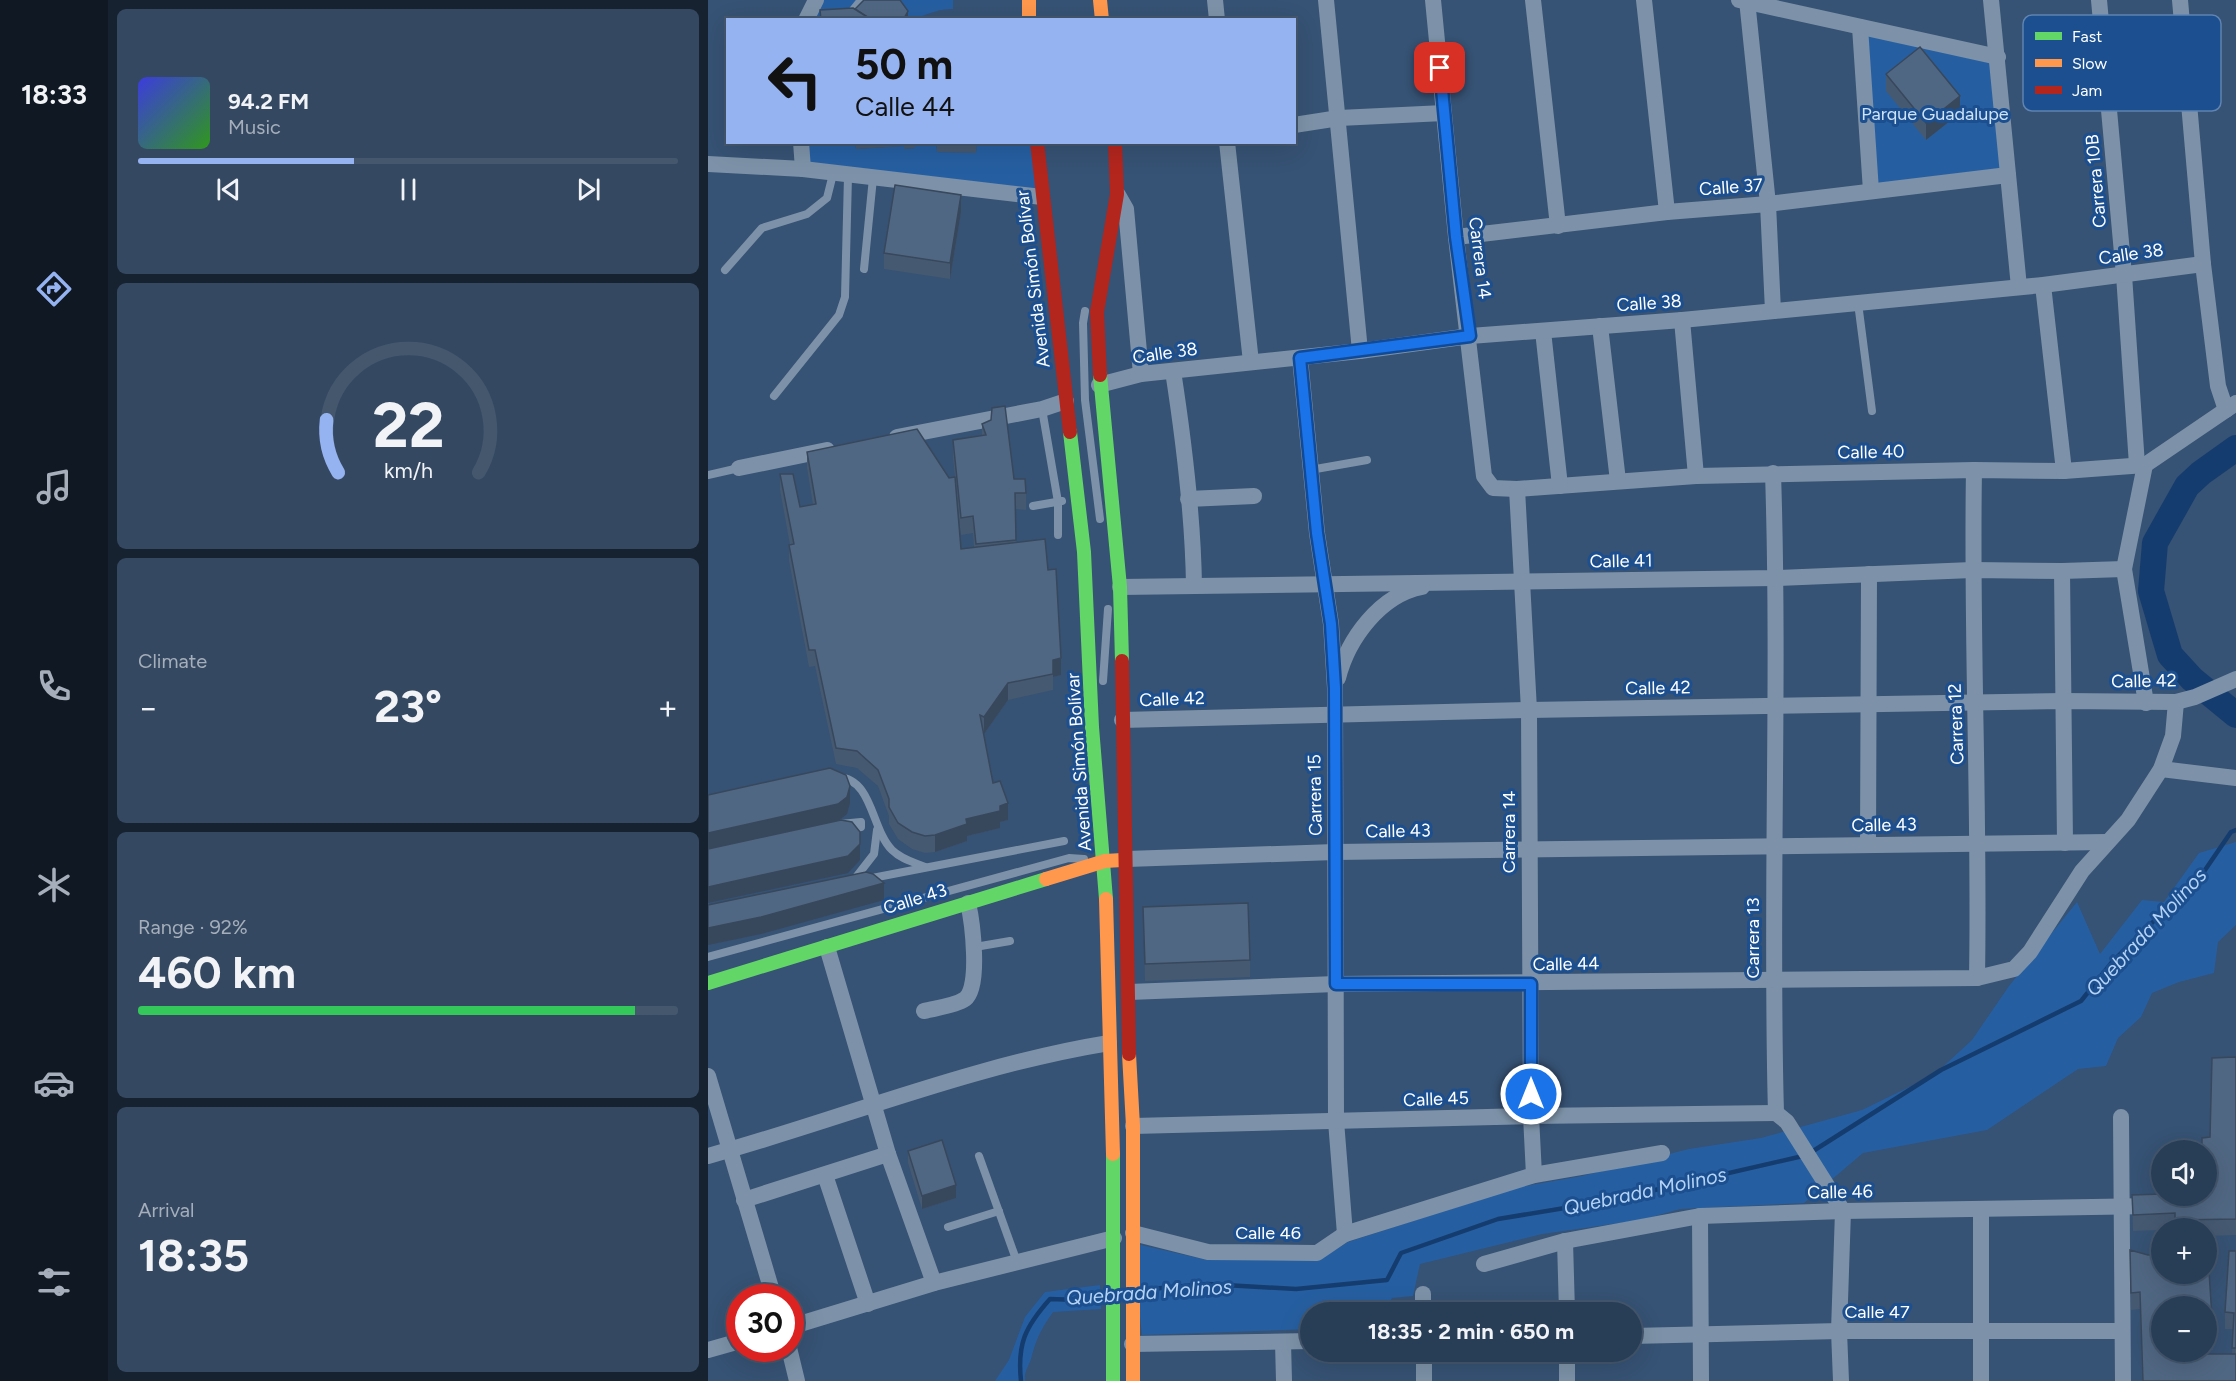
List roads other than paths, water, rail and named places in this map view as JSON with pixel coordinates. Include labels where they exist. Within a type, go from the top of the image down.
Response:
[{"type":"main road","points":[[1029,0],[1029,18]]},
{"type":"main road","name":"Avenida Simón Bolívar","points":[[1037,144],[1084,552],[1092,727],[1105,861],[1114,1238],[1113,1381]]},
{"type":"main road","points":[[1115,144],[1117,194],[1097,312],[1099,385],[1122,720],[1127,859],[1133,1126],[1131,1264],[1133,1381]]},
{"type":"main road","name":"Calle 43","points":[[708,983],[1105,861],[1127,859]]},
{"type":"main road","points":[[1105,861],[1129,992]]},
{"type":"street","points":[[807,18],[816,0]]},
{"type":"street","points":[[1215,0],[1217,18]]},
{"type":"street","points":[[1326,0],[1360,351]]},
{"type":"street","name":"Carrera 14","points":[[1434,0],[1456,237],[1470,336],[1484,476],[1488,485]]},
{"type":"street","points":[[1533,0],[1558,226]]},
{"type":"street","points":[[1644,0],[1667,212]]},
{"type":"street","points":[[1773,311],[1768,204],[1744,0],[1998,57]]},
{"type":"street","points":[[1991,0],[2019,287]]},
{"type":"street","name":"Carrera 10B","points":[[2099,0],[2100,15]]},
{"type":"street","points":[[2180,0],[2181,15]]},
{"type":"street","points":[[1860,27],[1871,191]]},
{"type":"street","name":"Carrera 10B","points":[[2109,111],[2141,465],[2124,568],[2146,703]]},
{"type":"street","points":[[2190,111],[2203,264],[2218,386],[2231,407]]},
{"type":"street","points":[[1296,125],[1339,118],[1444,113]]},
{"type":"street","points":[[801,144],[803,169]]},
{"type":"street","points":[[1227,144],[1251,362]]},
{"type":"street","points":[[708,164],[803,169],[1042,196]]},
{"type":"street","name":"Calle 37","points":[[1456,237],[1667,212],[1768,204],[2008,175]]},
{"type":"street","points":[[1117,194],[1126,208],[1142,374]]},
{"type":"street","name":"Calle 38","points":[[1099,385],[1142,374],[1300,358],[1470,336],[1682,320],[2043,285],[2203,264]]},
{"type":"street","points":[[2043,285],[2064,471]]},
{"type":"street","points":[[1682,320],[1696,476]]},
{"type":"street","points":[[1600,326],[1618,481]]},
{"type":"street","points":[[1543,331],[1560,486]]},
{"type":"street","name":"Carrera 15","points":[[1300,358],[1310,470],[1325,583],[1335,688],[1333,714],[1335,1121],[1345,1234]]},
{"type":"street","points":[[1173,371],[1181,424],[1193,544],[1194,586]]},
{"type":"street","points":[[878,441],[1042,409],[1066,401]]},
{"type":"street","name":"Calle 40","points":[[1488,485],[1498,489],[1517,489],[1696,476],[1773,473],[2064,471],[2141,465],[2231,407]]},
{"type":"street","points":[[739,468],[844,447]]},
{"type":"street","name":"Carrera 12","points":[[1974,470],[1972,570],[1979,843],[1977,978]]},
{"type":"street","name":"Carrera 13","points":[[1773,473],[1776,578],[1772,980],[1776,1113]]},
{"type":"street","name":"Carrera 14","points":[[1517,489],[1530,710],[1528,849],[1531,1116],[1534,1175]]},
{"type":"street","points":[[1188,499],[1254,496]]},
{"type":"street","name":"Calle 41","points":[[1114,594],[1194,586],[1776,578],[1972,570],[2062,572],[2124,568]]},
{"type":"street","points":[[2062,572],[2065,843]]},
{"type":"street","points":[[1868,845],[1869,574]]},
{"type":"street","points":[[1335,688],[1342,661],[1351,644],[1371,619],[1410,589],[1442,583]]},
{"type":"street","name":"Calle 42","points":[[1122,720],[1869,704],[2176,702],[2195,698],[2232,681]]},
{"type":"street","points":[[2106,842],[2128,820],[2161,769],[2173,736],[2176,702]]},
{"type":"street","points":[[2161,769],[2236,778]]},
{"type":"street","name":"Calle 43","points":[[1127,859],[1335,852],[2106,842]]},
{"type":"street","name":"Calle 44","points":[[1129,992],[1336,984],[1531,984],[1977,978],[2003,974],[2014,969],[2030,952],[2082,871],[2106,842]]},
{"type":"street","points":[[924,1011],[965,999],[970,992],[975,946],[968,903]]},
{"type":"street","points":[[827,947],[888,1154],[934,1283]]},
{"type":"street","points":[[708,1156],[873,1103],[1073,1049],[1109,1043]]},
{"type":"street","points":[[708,1076],[770,1284]]},
{"type":"street","points":[[1776,1113],[1787,1122],[1843,1211],[1839,1331],[1841,1381]]},
{"type":"street","name":"Calle 45","points":[[1133,1126],[1531,1116],[1776,1113]]},
{"type":"street","points":[[2121,1117],[2123,1381]]},
{"type":"street","name":"Calle 46","points":[[1133,1233],[1208,1252],[1317,1253],[1345,1234],[1534,1175],[1662,1153]]},
{"type":"street","points":[[744,1200],[888,1154]]},
{"type":"street","points":[[825,1175],[868,1304]]},
{"type":"street","name":"Calle 46","points":[[1484,1264],[1565,1240],[1700,1216],[1843,1211],[2168,1206]]},
{"type":"street","points":[[1981,1210],[1981,1381]]},
{"type":"street","points":[[1700,1216],[1701,1381]]},
{"type":"street","points":[[804,1323],[934,1283],[1114,1238]]},
{"type":"street","points":[[1565,1240],[1567,1302]]},
{"type":"street","points":[[1423,1294],[1423,1302]]},
{"type":"street","name":"Calle 47","points":[[1642,1336],[1701,1337],[1839,1331],[2122,1331]]},
{"type":"street","points":[[1132,1344],[1300,1341]]},
{"type":"street","points":[[1283,1342],[1284,1381]]},
{"type":"street","points":[[708,1350],[726,1345]]},
{"type":"street","points":[[792,1362],[797,1381]]},
{"type":"street","points":[[1424,1362],[1424,1381]]},
{"type":"street","points":[[1567,1362],[1567,1381]]},
{"type":"lane","points":[[846,18],[861,0]]},
{"type":"lane","points":[[1038,0],[1039,18]]},
{"type":"lane","points":[[1046,144],[1096,590]]},
{"type":"lane","points":[[1094,269],[1109,195],[1106,144]]},
{"type":"lane","points":[[725,270],[762,228],[807,214],[826,198],[841,175]]},
{"type":"lane","points":[[774,396],[839,315],[844,297],[841,175]]},
{"type":"lane","points":[[864,269],[873,178]]},
{"type":"lane","points":[[1087,301],[1083,323],[1085,400],[1102,530]]},
{"type":"lane","points":[[1858,303],[1872,411]]},
{"type":"lane","points":[[1042,409],[1058,502],[1058,535]]},
{"type":"lane","points":[[1310,470],[1367,460]]},
{"type":"lane","points":[[708,475],[739,468]]},
{"type":"lane","points":[[1033,506],[1078,496]]},
{"type":"lane","points":[[1103,681],[1114,594]]},
{"type":"lane","points":[[1098,613],[1104,692]]},
{"type":"lane","points":[[829,777],[842,777],[855,783],[865,795],[874,820],[890,848],[899,856],[926,867]]},
{"type":"lane","points":[[851,884],[874,854],[877,843],[874,820]]},
{"type":"lane","points":[[841,886],[875,876],[1064,841]]},
{"type":"lane","points":[[708,957],[1069,858],[1105,861]]},
{"type":"lane","points":[[975,946],[1010,941]]},
{"type":"lane","points":[[979,1156],[1017,1262]]},
{"type":"lane","points":[[948,1227],[999,1211]]},
{"type":"waterway","points":[[2236,448],[2187,486],[2155,543],[2151,591],[2170,655],[2192,679],[2236,715]]},
{"type":"waterway","name":"Quebrada Molinos","points":[[1810,1153],[1941,1070],[2081,1001],[2113,961],[2203,873],[2231,832],[2236,830]]},
{"type":"waterway","name":"Quebrada Molinos","points":[[1139,1290],[1208,1284],[1296,1289],[1387,1280],[1401,1253],[1498,1219],[1607,1201],[1803,1156]]},
{"type":"waterway","name":"Quebrada Molinos","points":[[1021,1381],[1020,1357],[1025,1337],[1034,1318],[1050,1299],[1078,1300],[1104,1295]]},
{"type":"park label","name":"Parque Guadalupe","points":[[1935,114]]}]
